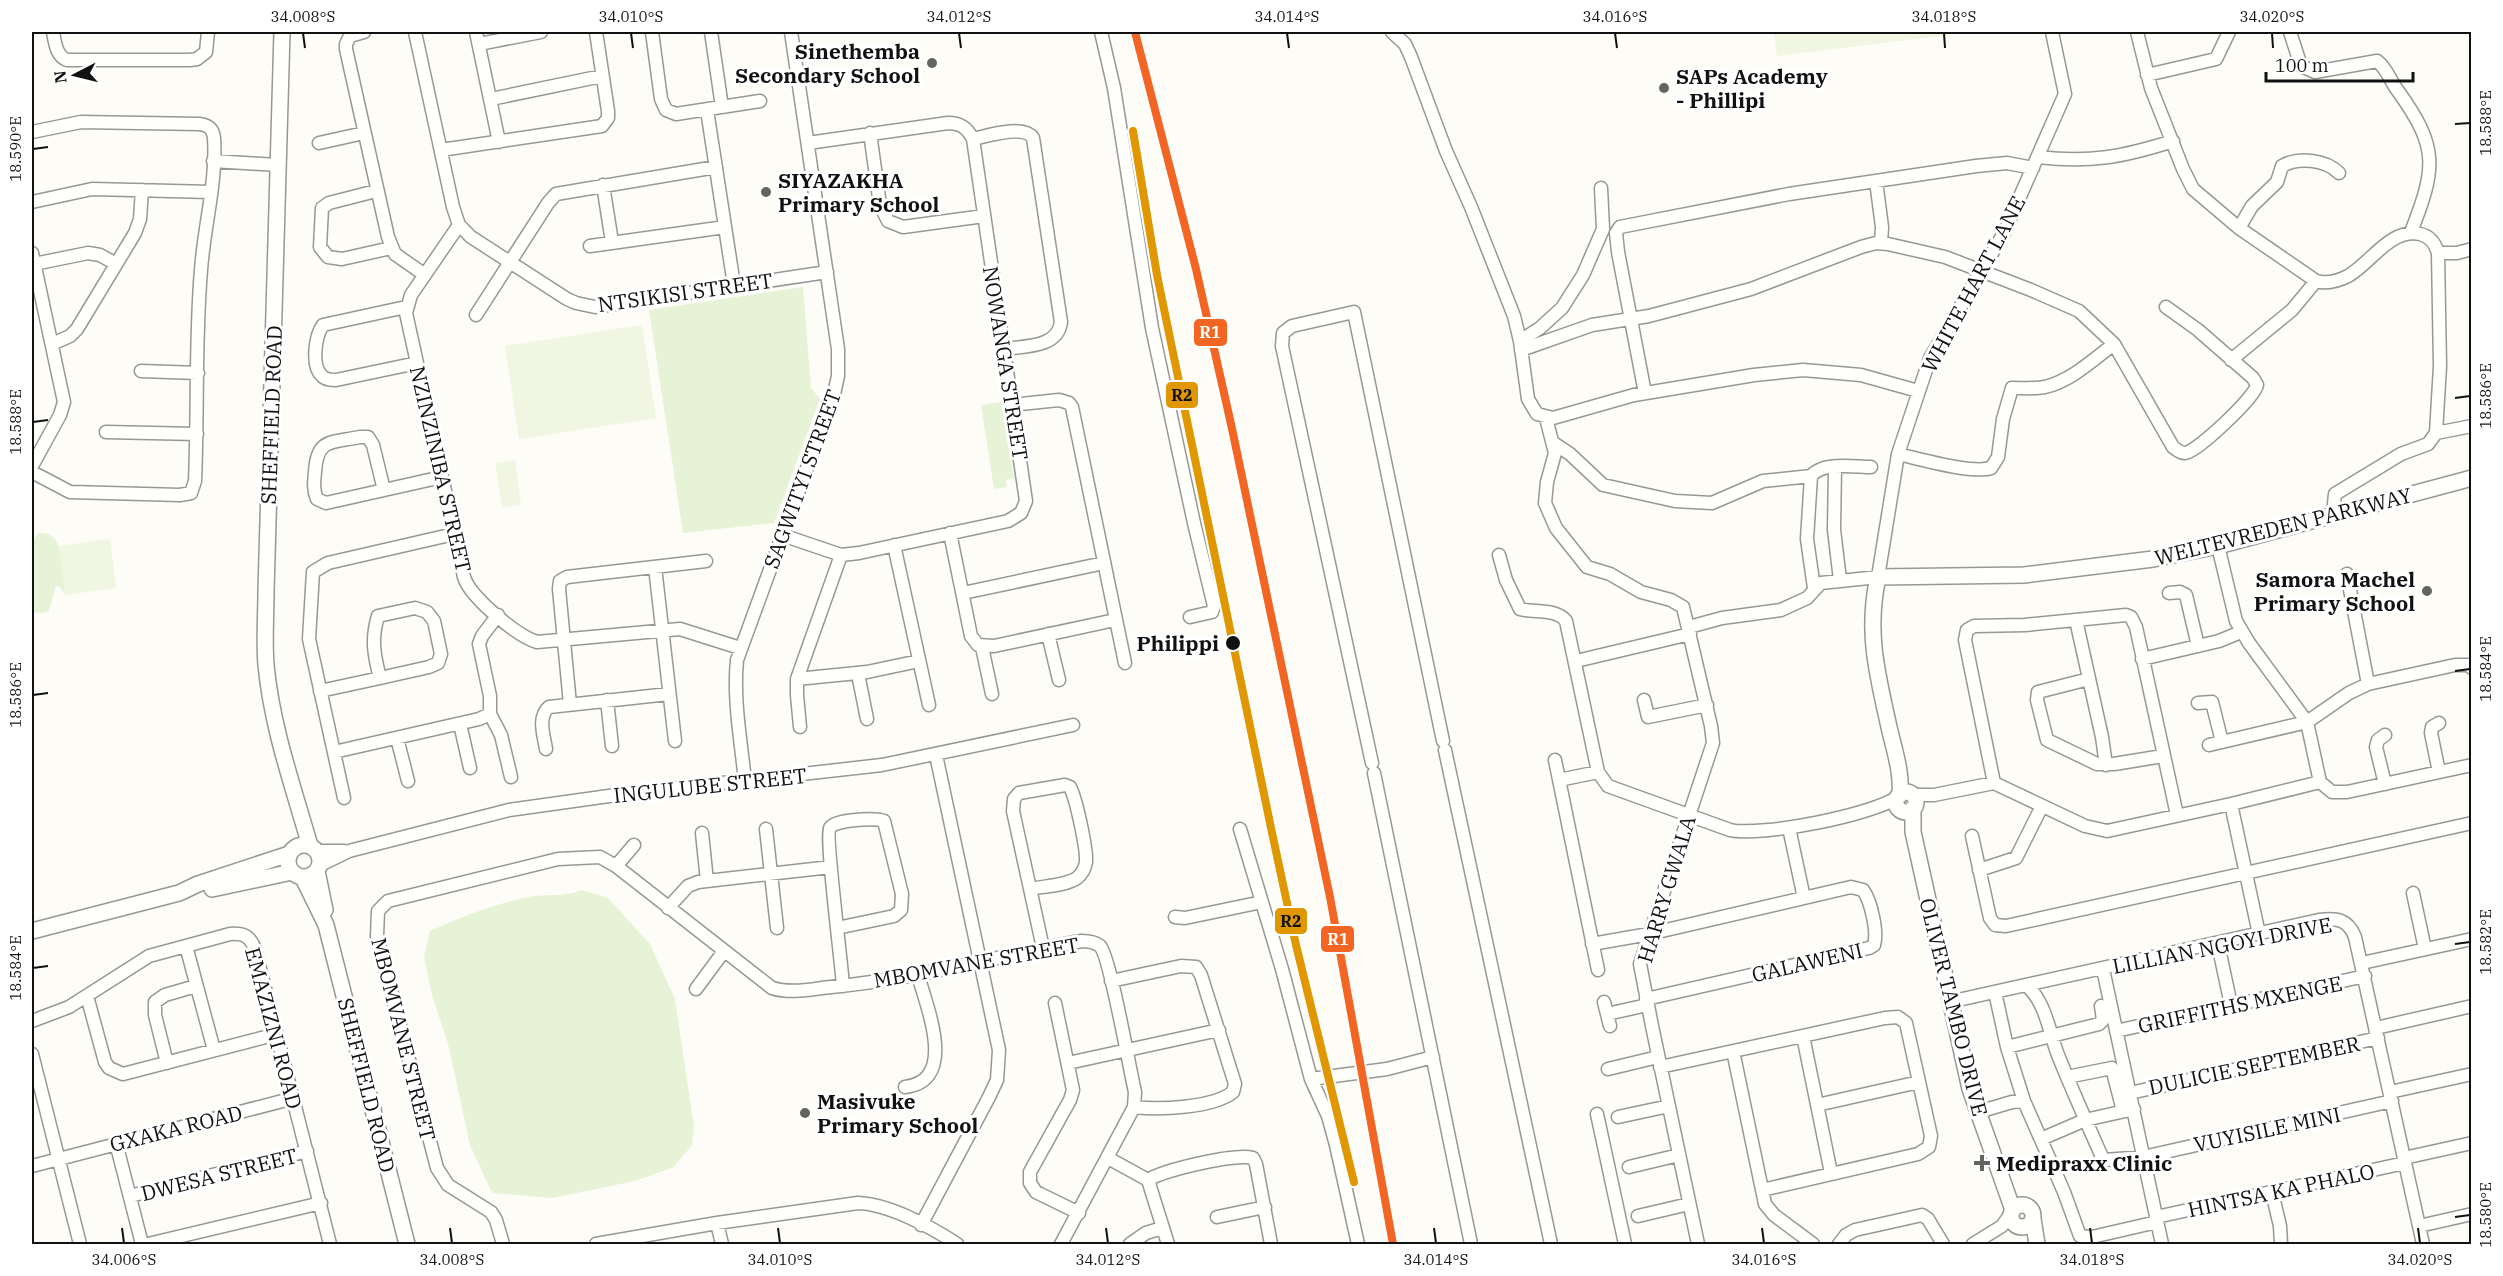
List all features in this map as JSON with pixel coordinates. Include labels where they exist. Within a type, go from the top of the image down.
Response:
[{"type":"street","points":[[53,32],[58,53],[67,60],[108,58],[190,60],[197,59],[206,52],[208,32]]},
{"type":"street","name":"SHEFFIELD ROAD","points":[[282,32],[266,591],[266,664],[275,721],[306,861],[323,897],[326,926],[407,1245]]},
{"type":"street","points":[[364,32],[350,36],[346,44],[376,191],[391,248],[395,254],[425,275]]},
{"type":"street","points":[[415,32],[459,225],[406,307],[323,325],[318,332],[316,362],[319,373],[325,379],[336,380],[417,363]]},
{"type":"street","points":[[476,32],[499,142]]},
{"type":"street","points":[[479,44],[540,32]]},
{"type":"street","points":[[441,150],[602,126],[608,118],[596,32]]},
{"type":"street","points":[[652,32],[661,99],[666,110],[676,114],[760,101]]},
{"type":"street","points":[[711,32],[722,107]]},
{"type":"street","name":"SAGWITYI STREET","points":[[745,781],[735,678],[740,648],[831,402],[838,376],[838,349],[828,272],[791,32]]},
{"type":"street","points":[[1101,32],[1114,88],[1152,328],[1214,606],[1212,612],[1190,617]]},
{"type":"street","points":[[1392,32],[1405,44],[1416,68],[1446,151],[1503,287],[1521,346],[1530,406],[1537,414],[1546,418],[1559,417],[1619,398],[1803,370],[1861,375],[1918,391]]},
{"type":"street","name":"WHITE HART LANE","points":[[1878,577],[1898,454],[1930,358],[2004,233],[2065,94],[2052,32]]},
{"type":"street","points":[[2137,32],[2146,71],[2183,169],[2193,189],[2239,228],[2316,281],[2325,283],[2348,276],[2397,238],[2411,232],[2427,236],[2436,245],[2440,366],[2436,433],[2428,444],[2401,454],[2335,494],[2333,514]]},
{"type":"street","points":[[2146,71],[2216,59],[2229,32]]},
{"type":"street","points":[[2290,32],[2301,66],[2315,72],[2377,61],[2384,65],[2393,85],[2411,109],[2425,138],[2431,161],[2429,179],[2411,232]]},
{"type":"street","points":[[491,99],[602,76]]},
{"type":"street","points":[[707,110],[734,285]]},
{"type":"street","points":[[32,132],[92,122],[199,124],[208,126],[212,130],[213,161],[201,270],[195,481],[191,493],[180,495],[70,492],[32,472]]},
{"type":"street","points":[[808,143],[956,123],[965,127],[973,139],[1016,131],[1025,132],[1033,138],[1060,328],[1046,343],[1004,349]]},
{"type":"street","points":[[319,143],[364,133]]},
{"type":"street","points":[[870,134],[880,205],[888,221],[903,227],[984,216]]},
{"type":"street","name":"NOWANGA STREET","points":[[782,535],[841,555],[1008,521],[1024,508],[1026,494],[973,139]]},
{"type":"street","points":[[1604,226],[1620,227],[1789,194],[1996,163],[2094,160],[2136,152],[2172,141]]},
{"type":"street","points":[[213,161],[277,165]]},
{"type":"street","points":[[2239,228],[2252,206],[2277,182],[2282,166],[2295,162],[2318,162],[2331,166],[2339,173]]},
{"type":"street","points":[[476,315],[552,196],[561,192],[603,184],[716,167]]},
{"type":"street","points":[[1876,181],[1882,227],[1881,243]]},
{"type":"street","points":[[603,184],[612,242]]},
{"type":"street","points":[[1521,346],[1570,300],[1588,266],[1604,226],[1601,188]]},
{"type":"street","points":[[32,202],[92,189],[211,192]]},
{"type":"street","points":[[52,344],[73,333],[139,225],[142,190]]},
{"type":"street","points":[[376,191],[329,202],[322,208],[320,247],[328,257],[342,259],[391,248]]},
{"type":"street","name":"NTSIKISI STREET","points":[[459,225],[471,237],[567,299],[585,306],[604,306],[828,272]]},
{"type":"street","points":[[590,246],[725,226]]},
{"type":"street","points":[[1620,227],[1616,237],[1645,393]]},
{"type":"street","points":[[1521,346],[1580,328],[1631,320],[1751,289],[1861,247],[1881,243],[1922,250],[1981,270],[2079,311],[2114,344],[2167,438],[2173,447],[2182,453],[2196,448],[2256,390],[2257,385],[2253,378],[2198,330],[2166,307]]},
{"type":"street","points":[[2438,253],[2457,254],[2472,249]]},
{"type":"street","points":[[32,466],[63,409],[64,397],[33,259],[88,253],[100,255],[116,264]]},
{"type":"street","points":[[2231,360],[2292,310],[2316,281]]},
{"type":"street","name":"NZINZINIBA STREET","points":[[406,307],[454,534],[466,583],[475,595],[532,640],[542,643],[662,630],[689,630],[740,648]]},
{"type":"street","points":[[1471,1245],[1373,768],[1282,346],[1283,333],[1292,326],[1354,312],[1551,1245]]},
{"type":"street","points":[[1898,454],[1983,470],[1992,468],[1998,457],[2003,419],[2012,388],[2040,388],[2055,384],[2114,344]]},
{"type":"street","points":[[141,371],[198,373]]},
{"type":"street","points":[[1012,405],[1059,400],[1069,403],[1072,407],[1125,663]]},
{"type":"street","points":[[1546,418],[1555,444],[1608,488],[1675,501],[1712,503],[1763,481],[1811,476],[1817,470],[1836,466],[1871,467]]},
{"type":"street","points":[[2436,433],[2472,426]]},
{"type":"street","points":[[106,432],[197,434]]},
{"type":"street","points":[[384,490],[373,445],[368,437],[360,436],[331,443],[323,446],[316,454],[313,490],[317,499],[326,503],[384,490],[442,477]]},
{"type":"street","name":"HARRY GWALA","points":[[1555,444],[1545,503],[1556,528],[1587,567],[1610,574],[1641,592],[1671,600],[1683,607],[1707,705],[1713,743],[1641,964],[1659,1062],[1698,1245]]},
{"type":"street","points":[[1836,466],[1834,530],[1840,580]]},
{"type":"street","points":[[1811,476],[1807,545],[1814,588]]},
{"type":"street","name":"WELTEVREDEN PARKWAY","points":[[1878,577],[2024,575],[2105,567],[2218,546],[2472,478]]},
{"type":"street","points":[[950,533],[971,636],[982,647],[992,694]]},
{"type":"street","points":[[344,798],[309,639],[313,572],[328,563],[454,534]]},
{"type":"street","points":[[894,545],[928,705]]},
{"type":"street","points":[[2218,546],[2231,605],[2241,632],[2307,722],[2320,782],[2332,792],[2338,793],[2472,765]]},
{"type":"street","points":[[800,727],[796,695],[798,679],[841,555]]},
{"type":"street","points":[[1499,555],[1506,580],[1520,609],[1563,617],[1576,661],[1598,772],[1605,784],[1613,789],[1740,832],[1789,828],[1994,783],[2099,831],[2231,804],[2320,782]]},
{"type":"street","points":[[570,704],[559,589],[561,581],[564,578],[706,561]]},
{"type":"street","points":[[963,593],[1104,562]]},
{"type":"street","points":[[655,567],[675,741]]},
{"type":"street","points":[[2347,574],[2368,684]]},
{"type":"street","points":[[1576,661],[1690,631],[1722,618],[1781,610],[1807,598],[1821,583],[1878,577]]},
{"type":"street","name":"OLIVER TAMBO DRIVE","points":[[1878,577],[1872,614],[1873,646],[1949,1002],[1978,1112],[2003,1179],[2014,1195],[2017,1216],[2035,1245]]},
{"type":"street","points":[[2169,594],[2180,592],[2186,595],[2198,646]]},
{"type":"street","points":[[320,691],[380,678],[429,667],[438,663],[441,654],[434,621],[427,612],[415,608],[378,616],[373,631],[372,648],[380,678]]},
{"type":"street","points":[[498,615],[482,636],[479,644],[490,696],[490,714],[501,735],[511,777]]},
{"type":"street","points":[[1994,783],[1965,640],[1967,630],[1974,626],[2121,615],[2131,617],[2136,627],[2177,815]]},
{"type":"street","points":[[982,647],[1115,620]]},
{"type":"street","points":[[2076,620],[2106,765]]},
{"type":"street","points":[[2142,658],[2229,638],[2241,632]]},
{"type":"street","points":[[1048,634],[1059,680]]},
{"type":"street","points":[[798,679],[858,674],[919,661]]},
{"type":"street","points":[[2198,703],[2212,702],[2216,743],[2307,722],[2349,693],[2368,684],[2455,665],[2470,667]]},
{"type":"street","points":[[858,674],[867,719]]},
{"type":"street","points":[[2089,679],[2038,692],[2037,700],[2044,736],[2047,740],[2086,761],[2106,765],[2163,756]]},
{"type":"street","points":[[546,749],[543,714],[549,707],[669,694]]},
{"type":"street","points":[[607,700],[612,746]]},
{"type":"street","points":[[1644,700],[1648,717],[1707,705]]},
{"type":"street","points":[[334,752],[460,724],[490,714]]},
{"type":"street","points":[[2439,723],[2432,727],[2431,733],[2439,772]]},
{"type":"street","points":[[460,724],[470,768]]},
{"type":"street","name":"INGULUBE STREET","points":[[32,931],[179,893],[197,892],[306,861],[509,810],[606,796],[847,770],[936,755],[1073,725]]},
{"type":"street","points":[[2385,735],[2376,743],[2385,784]]},
{"type":"street","points":[[397,738],[408,781]]},
{"type":"street","points":[[921,1225],[997,1080],[999,1050],[936,755]]},
{"type":"street","points":[[1555,760],[1598,970]]},
{"type":"street","points":[[1559,780],[1598,772]]},
{"type":"street","points":[[1030,889],[1071,880],[1081,874],[1084,868],[1086,857],[1075,799],[1070,787],[1065,784],[1022,792],[1014,799],[1013,811],[1030,889],[1043,948]]},
{"type":"street","points":[[2231,804],[2259,934]]},
{"type":"street","points":[[1979,870],[2016,858],[2042,806]]},
{"type":"street","points":[[837,928],[894,916],[901,910],[902,894],[884,821],[868,819],[839,823],[830,827],[828,834],[837,928],[843,986]]},
{"type":"street","points":[[1972,836],[1990,918],[1995,925],[2006,926],[2472,822]]},
{"type":"street","points":[[1789,828],[1804,898]]},
{"type":"street","points":[[766,829],[777,928]]},
{"type":"street","points":[[1240,829],[1311,1079],[1328,1116],[1336,1144],[1358,1245]]},
{"type":"street","points":[[702,833],[707,881]]},
{"type":"street","points":[[616,866],[634,845]]},
{"type":"street","name":"MBOMVANE STREET","points":[[503,1245],[496,1220],[491,1212],[448,1185],[437,1168],[377,936],[378,911],[388,902],[558,860],[600,857],[616,866],[772,988],[783,992],[918,975],[1043,948],[1091,941],[1099,945],[1107,960],[1135,1092],[1134,1107]]},
{"type":"street","points":[[668,908],[688,886],[707,881],[831,867]]},
{"type":"street","name":"GALAWENI","points":[[1593,944],[1649,934],[1851,888],[1863,890],[1867,897],[1876,938],[1874,945],[1862,950],[1647,1002]]},
{"type":"street","points":[[2413,893],[2426,949]]},
{"type":"street","points":[[1175,917],[1185,918],[1262,902]]},
{"type":"street","name":"LILLIAN NGOYI DRIVE","points":[[1949,1002],[2319,920],[2341,920],[2353,930],[2362,963],[2423,1245]]},
{"type":"street","name":"EMAZIZNI ROAD","points":[[32,1022],[57,1013],[142,960],[230,934],[248,936],[255,949],[330,1245]]},
{"type":"street","points":[[2362,963],[2472,939]]},
{"type":"street","points":[[2218,944],[2231,1005]]},
{"type":"street","points":[[186,946],[214,1050]]},
{"type":"street","points":[[696,989],[724,951]]},
{"type":"street","points":[[1061,1245],[1134,1107],[1175,1109],[1225,1098],[1233,1092],[1234,1080],[1202,975],[1196,967],[1181,966],[1111,981]]},
{"type":"street","points":[[2103,969],[2130,1093],[2129,1110]]},
{"type":"street","points":[[905,1088],[926,1081],[934,1065],[935,1057],[933,1034],[918,975]]},
{"type":"street","name":"GRIFFITHS MXENGE","points":[[2116,1031],[2365,976]]},
{"type":"street","points":[[2026,985],[2040,1000],[2050,1035],[2085,1120]]},
{"type":"street","points":[[166,1063],[155,1015],[155,1002],[165,995],[196,987]]},
{"type":"street","points":[[1995,992],[2007,1047],[2024,1101],[2041,1139],[2085,1120],[2129,1110]]},
{"type":"street","points":[[87,996],[102,1055],[109,1068],[123,1074],[277,1034]]},
{"type":"street","points":[[1607,1014],[1647,1002]]},
{"type":"street","points":[[1055,1003],[1073,1090],[1030,1172],[1030,1183],[1036,1192],[1079,1213]]},
{"type":"street","points":[[2007,1047],[2102,1022],[2101,1006]]},
{"type":"street","name":"DULICIE SEPTEMBER","points":[[2130,1093],[2377,1033],[2472,1006]]},
{"type":"street","points":[[1608,1069],[1733,1051],[1885,1018],[1902,1019],[1909,1030],[1931,1136],[1929,1147],[1918,1154],[1762,1190]]},
{"type":"street","points":[[1068,1063],[1218,1030]]},
{"type":"street","points":[[1803,1036],[1831,1173]]},
{"type":"street","points":[[1733,1051],[1762,1190],[1769,1211],[1813,1245]]},
{"type":"street","points":[[32,1054],[80,1245]]},
{"type":"street","points":[[1311,1079],[1387,1069],[1433,1057]]},
{"type":"street","points":[[2067,1077],[2110,1068],[2115,1071],[2143,1156],[2162,1245]]},
{"type":"street","name":"VUYISILE MINI","points":[[2085,1120],[2103,1159],[2143,1156],[2391,1097],[2472,1074]]},
{"type":"street","points":[[1817,1105],[1919,1082]]},
{"type":"street","name":"GXAKA ROAD","points":[[32,1166],[294,1098]]},
{"type":"street","points":[[1978,1112],[2012,1102],[2024,1101]]},
{"type":"street","points":[[1618,1117],[1669,1106]]},
{"type":"street","points":[[1597,1114],[1625,1245]]},
{"type":"street","name":"HINTSA KA PHALO","points":[[2041,1139],[2080,1236],[2092,1238],[2156,1220],[2472,1143]]},
{"type":"street","points":[[116,1143],[142,1245]]},
{"type":"street","name":"DWESA STREET","points":[[130,1196],[308,1151]]},
{"type":"street","points":[[1629,1167],[1679,1155]]},
{"type":"street","points":[[1148,1180],[1174,1170],[1250,1156],[1256,1164],[1272,1245]]},
{"type":"street","points":[[1108,1158],[1148,1180],[1168,1245]]},
{"type":"street","points":[[2272,1192],[2280,1226],[2281,1245]]},
{"type":"street","points":[[148,1245],[321,1203]]},
{"type":"street","points":[[596,1245],[717,1223],[858,1203],[884,1206],[957,1245]]},
{"type":"street","points":[[1638,1216],[1689,1204]]},
{"type":"street","points":[[1217,1216],[1265,1207]]},
{"type":"street","name":"OLIVER TAMBO DRIVE","points":[[2017,1216],[2032,1210],[2035,1245]]},
{"type":"street","points":[[2419,1226],[2472,1214]]},
{"type":"street","points":[[1839,1245],[1846,1235],[1855,1230],[1922,1215],[1928,1219],[1943,1245]]},
{"type":"street","points":[[1973,1245],[2017,1216]]},
{"type":"street","points":[[717,1223],[722,1245]]},
{"type":"street","points":[[1130,1245],[1146,1233],[1162,1227]]},
{"type":"green space","points":[[1774,32],[1948,32],[1948,35],[1777,56]]},
{"type":"green space","points":[[803,287],[811,388],[820,399],[774,523],[683,533],[649,310]]},
{"type":"green space","points":[[642,325],[656,418],[519,439],[505,346]]},
{"type":"green space","points":[[1002,402],[1014,478],[1006,480],[1007,487],[994,489],[981,405]]},
{"type":"green space","points":[[515,460],[521,505],[502,507],[495,463]]},
{"type":"green space","points":[[39,533],[48,534],[59,546],[65,595],[59,586],[56,586],[49,611],[43,613],[32,612],[32,541]]},
{"type":"green space","points":[[110,539],[116,588],[65,595],[59,546]]},
{"type":"green space","points":[[581,890],[608,898],[650,944],[675,999],[694,1127],[692,1145],[674,1167],[635,1181],[552,1198],[492,1193],[470,1145],[448,1044],[432,995],[424,957],[430,931],[468,915],[509,902],[535,896],[570,894]]},
{"type":"railway","points":[[1135,32],[1196,269],[1231,424],[1330,897],[1393,1244]]},
{"type":"transit line","name":"R1","points":[[1135,32],[1196,269],[1231,424],[1330,897],[1393,1244]]},
{"type":"transit line","name":"R2","points":[[1133,131],[1157,275],[1271,828],[1296,945],[1354,1182]]},
{"type":"place","name":"Sinethemba Secondary School","points":[[932,63]]},
{"type":"place","name":"SAPs Academy - Phillipi","points":[[1664,88]]},
{"type":"place","name":"SIYAZAKHA Primary School","points":[[766,192]]},
{"type":"place","name":"Samora Machel Primary School","points":[[2427,591]]},
{"type":"place","name":"Philippi","points":[[1233,643]]},
{"type":"place","name":"Masivuke Primary School","points":[[805,1113]]},
{"type":"place","name":"Medipraxx Clinic","points":[[1982,1163]]}]
